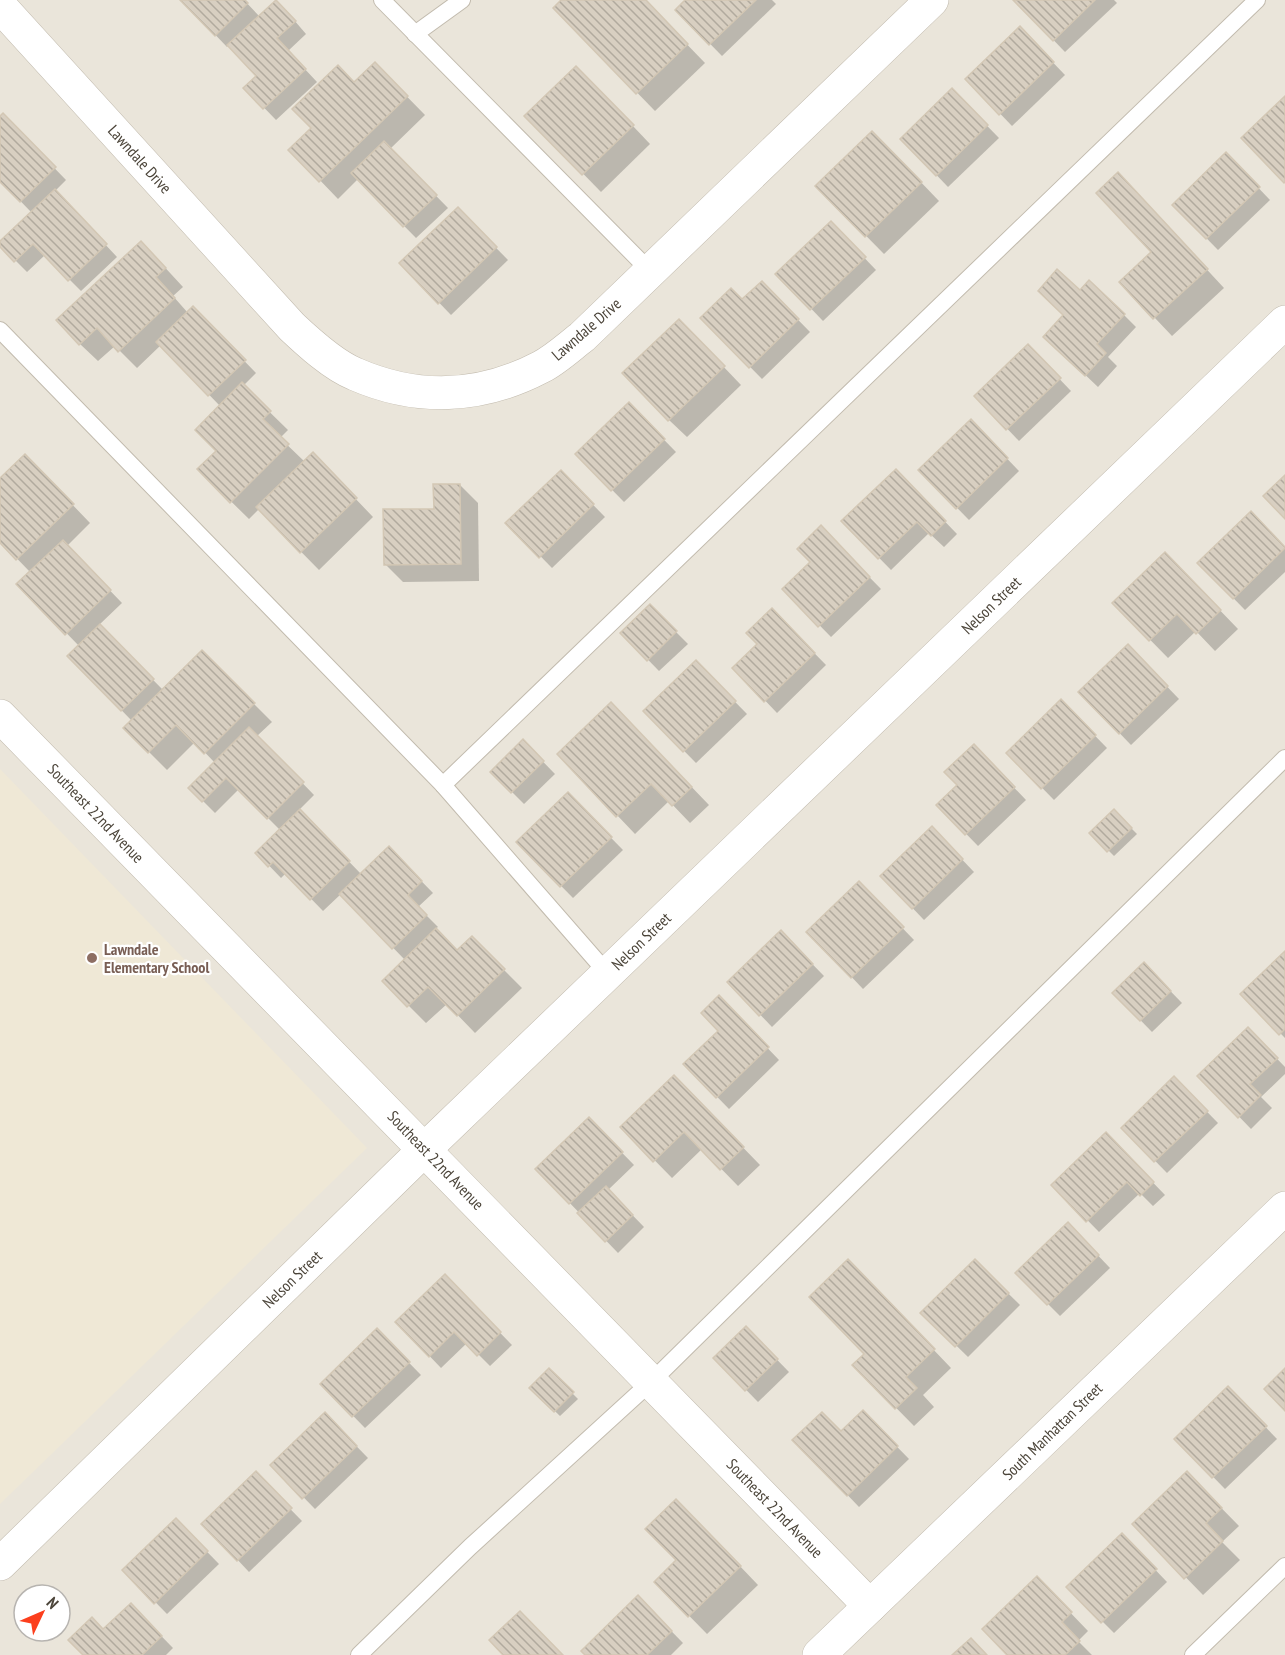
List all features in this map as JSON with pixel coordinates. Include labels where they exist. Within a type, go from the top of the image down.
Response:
[{"type":"street","name":"Lawndale Drive","points":[[0,6],[312,347],[353,373],[400,389],[449,394],[497,386],[542,367],[582,337],[932,0]]},
{"type":"street","name":"Nelson Street","points":[[0,1564],[425,1149],[1285,322]]},
{"type":"street","name":"Southeast 22nd Avenue","points":[[0,716],[870,1606]]},
{"type":"street","name":"South Manhattan Street","points":[[819,1655],[1285,1208]]},
{"type":"lane","points":[[382,0],[650,272]]},
{"type":"lane","points":[[415,34],[462,0]]},
{"type":"lane","points":[[443,785],[1257,0]]},
{"type":"lane","points":[[0,330],[443,785],[608,974]]},
{"type":"lane","points":[[358,1655],[470,1546],[652,1381],[1285,758]]},
{"type":"lane","points":[[1193,1655],[1285,1566]]},
{"type":"shaded area","points":[[0,0],[1285,0],[1285,1655],[0,1655]]},
{"type":"shaded area","name":"Lawndale Elementary School","points":[[0,769],[367,1148],[0,1504]]},
{"type":"building","points":[[180,0],[245,0],[248,3],[215,36]]},
{"type":"building","points":[[276,0],[296,21],[277,38],[306,69],[263,109],[243,88],[256,76],[227,45]]},
{"type":"building","points":[[561,0],[646,0],[688,44],[636,94],[553,8]]},
{"type":"building","points":[[685,0],[756,0],[709,45],[675,10]]},
{"type":"building","points":[[1013,0],[1095,0],[1053,41]]},
{"type":"building","points":[[1020,26],[1054,62],[999,115],[965,79]]},
{"type":"building","points":[[375,62],[408,96],[319,182],[288,150],[311,128],[292,109],[338,65],[354,82]]},
{"type":"building","points":[[576,66],[634,125],[582,175],[524,116]]},
{"type":"building","points":[[952,88],[988,125],[936,176],[900,139]]},
{"type":"building","points":[[1285,96],[1285,182],[1284,183],[1241,138]]},
{"type":"building","points":[[3,113],[56,167],[20,202],[0,182],[0,116]]},
{"type":"building","points":[[872,131],[922,182],[865,237],[815,186]]},
{"type":"building","points":[[384,141],[437,195],[403,227],[351,173]]},
{"type":"building","points":[[1226,152],[1260,187],[1206,239],[1172,205]]},
{"type":"building","points":[[1118,172],[1208,269],[1153,319],[1119,282],[1151,252],[1096,193]]},
{"type":"building","points":[[55,189],[107,244],[68,281],[33,244],[14,262],[0,247],[0,241]]},
{"type":"building","points":[[458,207],[497,247],[438,304],[399,263]]},
{"type":"building","points":[[831,221],[866,257],[810,310],[775,274]]},
{"type":"building","points":[[141,241],[166,268],[156,277],[175,298],[118,352],[97,328],[79,345],[56,320]]},
{"type":"building","points":[[1057,269],[1080,290],[1089,280],[1125,314],[1097,344],[1106,353],[1085,376],[1043,337],[1063,315],[1038,291]]},
{"type":"building","points":[[762,281],[799,319],[749,368],[700,318],[731,288],[742,299]]},
{"type":"building","points":[[193,306],[246,360],[208,396],[156,342]]},
{"type":"building","points":[[679,319],[725,366],[668,421],[622,373]]},
{"type":"building","points":[[1028,344],[1061,378],[1006,430],[974,396]]},
{"type":"building","points":[[242,382],[271,411],[263,419],[289,444],[230,503],[197,469],[216,451],[195,430]]},
{"type":"building","points":[[629,402],[665,439],[611,491],[575,454]]},
{"type":"building","points":[[971,419],[1008,458],[956,509],[918,470]]},
{"type":"building","points":[[313,452],[357,498],[300,553],[256,507]]},
{"type":"building","points":[[25,454],[74,504],[16,560],[0,543],[0,478]]},
{"type":"building","points":[[896,469],[946,521],[931,536],[917,522],[878,559],[841,521]]},
{"type":"building","points":[[561,470],[594,504],[539,558],[505,523]]},
{"type":"building","points":[[1285,475],[1285,519],[1263,496]]},
{"type":"building","points":[[433,484],[460,484],[461,564],[384,565],[383,509],[434,509]]},
{"type":"building","points":[[1251,511],[1285,548],[1233,599],[1197,563]]},
{"type":"building","points":[[821,525],[870,577],[818,627],[782,589],[810,562],[797,549]]},
{"type":"building","points":[[63,540],[111,590],[65,635],[16,584]]},
{"type":"building","points":[[1165,552],[1221,610],[1196,634],[1177,614],[1149,641],[1112,603]]},
{"type":"building","points":[[650,604],[677,631],[647,661],[620,633]]},
{"type":"building","points":[[772,608],[815,653],[764,702],[732,668],[757,644],[746,633]]},
{"type":"building","points":[[100,624],[154,679],[121,711],[67,656]]},
{"type":"building","points":[[1128,644],[1168,686],[1119,734],[1078,692]]},
{"type":"building","points":[[202,650],[255,703],[204,754],[176,725],[148,753],[123,728]]},
{"type":"building","points":[[696,660],[736,701],[683,752],[643,711]]},
{"type":"building","points":[[1061,699],[1096,735],[1041,789],[1006,753]]},
{"type":"building","points":[[611,702],[692,787],[672,806],[651,784],[616,817],[557,754]]},
{"type":"building","points":[[249,727],[304,782],[267,819],[226,778],[202,802],[188,788]]},
{"type":"building","points":[[523,739],[544,761],[511,793],[490,772]]},
{"type":"building","points":[[974,744],[1015,787],[965,835],[936,805],[957,785],[944,772]]},
{"type":"building","points":[[568,792],[612,837],[560,887],[516,842]]},
{"type":"building","points":[[300,809],[350,861],[310,900],[273,862],[268,867],[255,853]]},
{"type":"building","points":[[1114,809],[1132,828],[1107,852],[1089,833]]},
{"type":"building","points":[[932,826],[963,859],[912,909],[880,876]]},
{"type":"building","points":[[389,846],[422,881],[408,895],[427,915],[392,949],[339,894]]},
{"type":"building","points":[[859,881],[904,927],[851,978],[806,932]]},
{"type":"building","points":[[436,928],[457,950],[472,936],[505,969],[457,1016],[428,987],[407,1007],[382,981]]},
{"type":"building","points":[[781,930],[813,964],[759,1016],[727,982]]},
{"type":"building","points":[[1285,951],[1285,1029],[1279,1035],[1240,994]]},
{"type":"building","points":[[1144,962],[1171,991],[1140,1021],[1112,993]]},
{"type":"building","points":[[719,995],[769,1047],[716,1098],[683,1064],[718,1031],[701,1013]]},
{"type":"building","points":[[1248,1027],[1278,1058],[1250,1084],[1261,1095],[1238,1118],[1197,1076]]},
{"type":"building","points":[[674,1075],[744,1147],[720,1170],[684,1132],[653,1162],[620,1127]]},
{"type":"building","points":[[1174,1076],[1208,1111],[1154,1162],[1121,1128]]},
{"type":"building","points":[[589,1117],[623,1152],[569,1204],[535,1169]]},
{"type":"building","points":[[1106,1132],[1154,1182],[1140,1196],[1127,1182],[1086,1222],[1051,1185]]},
{"type":"building","points":[[606,1186],[633,1215],[605,1242],[577,1213]]},
{"type":"building","points":[[1068,1222],[1099,1255],[1047,1305],[1015,1273]]},
{"type":"building","points":[[848,1259],[935,1349],[906,1377],[917,1388],[895,1409],[852,1365],[864,1354],[809,1297]]},
{"type":"building","points":[[975,1259],[1009,1293],[955,1347],[920,1313]]},
{"type":"building","points":[[445,1274],[501,1332],[477,1356],[454,1332],[429,1357],[395,1322]]},
{"type":"building","points":[[746,1326],[778,1359],[745,1391],[713,1358]]},
{"type":"building","points":[[377,1328],[410,1362],[352,1417],[320,1384]]},
{"type":"building","points":[[549,1368],[574,1392],[554,1412],[529,1388]]},
{"type":"building","points":[[1285,1368],[1285,1411],[1264,1389]]},
{"type":"building","points":[[1228,1386],[1267,1426],[1212,1478],[1174,1439]]},
{"type":"building","points":[[863,1410],[898,1446],[847,1496],[792,1440],[822,1412],[841,1431]]},
{"type":"building","points":[[325,1412],[357,1446],[302,1499],[270,1465]]},
{"type":"building","points":[[256,1471],[292,1508],[237,1561],[201,1524]]},
{"type":"building","points":[[1187,1471],[1222,1508],[1206,1523],[1223,1541],[1184,1579],[1132,1524]]},
{"type":"building","points":[[676,1499],[741,1566],[688,1617],[654,1582],[676,1560],[645,1529]]},
{"type":"building","points":[[176,1518],[208,1551],[154,1604],[122,1570]]},
{"type":"building","points":[[1122,1533],[1157,1569],[1101,1623],[1066,1587]]},
{"type":"building","points":[[1037,1576],[1072,1612],[1062,1622],[1080,1641],[1065,1655],[1007,1655],[982,1629]]},
{"type":"building","points":[[638,1595],[672,1631],[647,1655],[585,1655],[581,1651]]},
{"type":"building","points":[[131,1603],[162,1636],[142,1655],[83,1655],[71,1643],[72,1636],[92,1617],[103,1629]]},
{"type":"building","points":[[520,1611],[563,1655],[503,1655],[489,1640]]},
{"type":"building","points":[[971,1638],[987,1655],[952,1655]]},
{"type":"place","name":"Lawndale Elementary School","points":[[92,958]]}]
